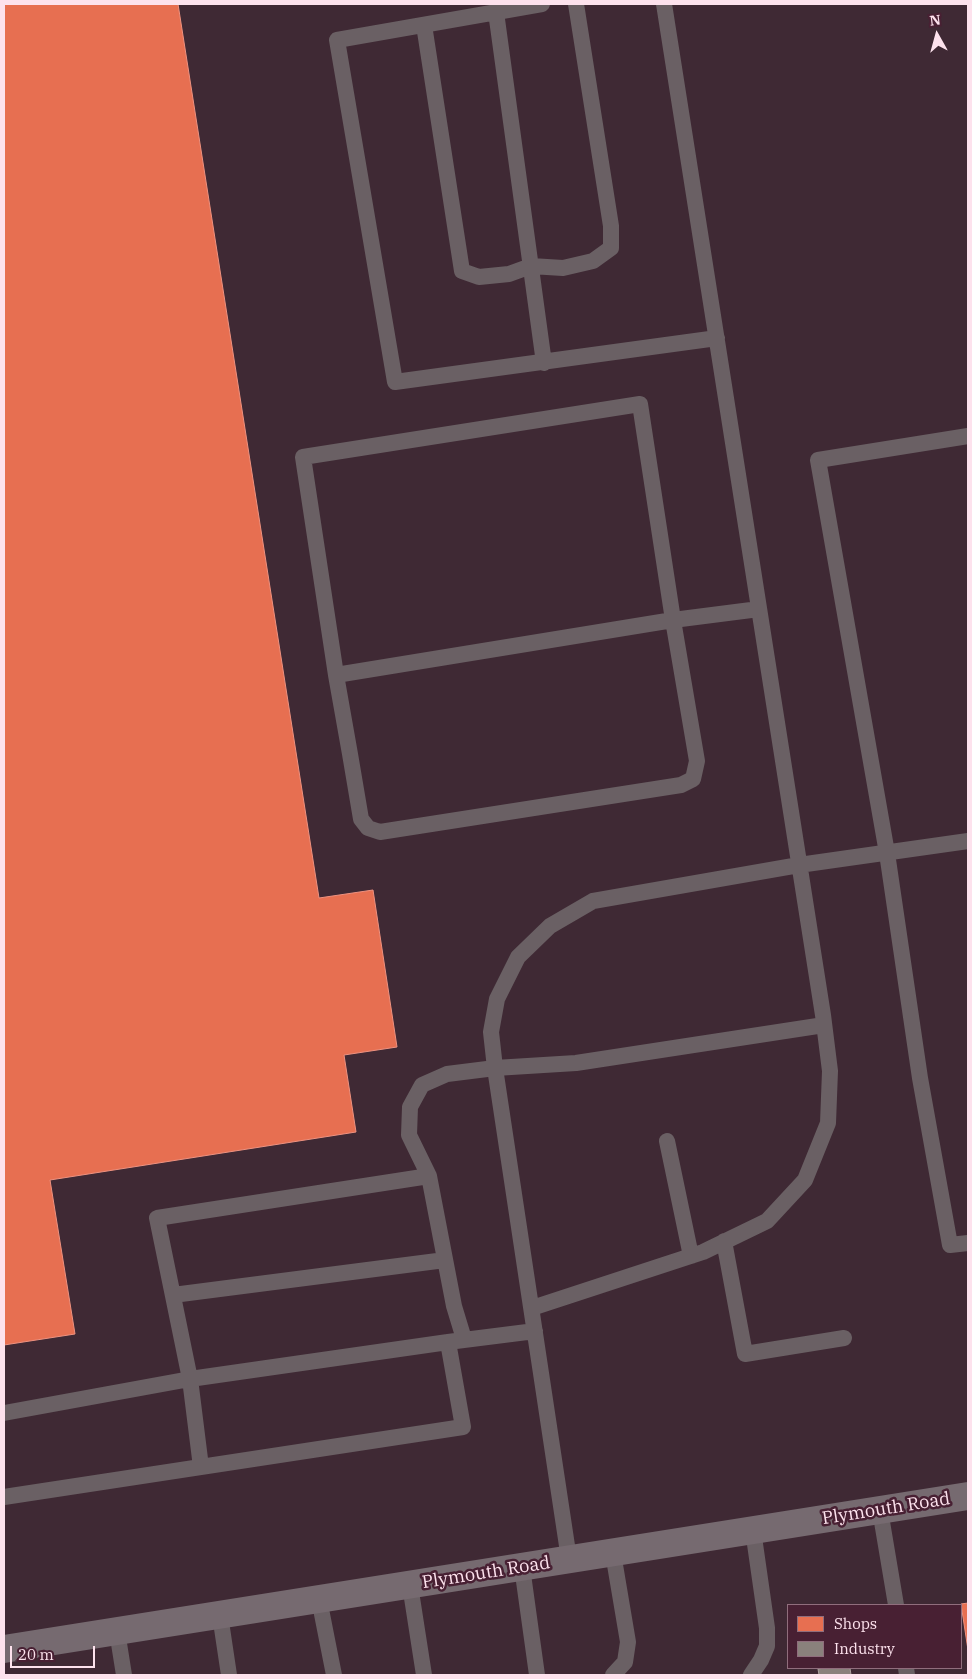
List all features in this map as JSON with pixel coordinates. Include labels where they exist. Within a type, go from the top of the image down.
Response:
[{"type":"main road","name":"Plymouth Road","points":[[4,1649],[968,1496]]},
{"type":"lane","points":[[542,4],[337,40],[395,382],[716,338]]},
{"type":"lane","points":[[424,25],[462,271],[479,277],[509,274],[531,266],[563,268],[593,261],[612,248],[611,226],[576,4]]},
{"type":"lane","points":[[532,1308],[691,1256],[767,1220],[805,1180],[828,1123],[830,1071],[824,1025],[664,4]]},
{"type":"lane","points":[[496,12],[544,363]]},
{"type":"lane","points":[[640,404],[673,620],[697,761],[692,779],[681,785],[380,832],[368,828],[361,819],[336,675],[303,456],[640,404]]},
{"type":"lane","points":[[968,436],[818,460],[887,852],[920,1078],[950,1245],[968,1243]]},
{"type":"lane","points":[[336,675],[673,620],[759,609]]},
{"type":"lane","points":[[569,1559],[491,1032],[496,999],[518,957],[550,926],[593,901],[799,865],[968,841]]},
{"type":"lane","points":[[4,1497],[463,1427],[454,1306],[428,1176],[409,1135],[410,1107],[422,1085],[447,1074],[495,1068],[576,1063],[824,1025]]},
{"type":"lane","points":[[667,1141],[691,1256]]},
{"type":"lane","points":[[201,1467],[190,1379],[157,1218],[428,1176]]},
{"type":"lane","points":[[724,1242],[745,1354],[844,1338]]},
{"type":"lane","points":[[173,1295],[445,1260]]},
{"type":"lane","points":[[4,1413],[190,1379],[535,1330]]},
{"type":"lane","points":[[880,1510],[896,1604]]},
{"type":"lane","points":[[751,1675],[761,1660],[766,1646],[767,1628],[753,1530]]},
{"type":"lane","points":[[613,1553],[628,1642],[625,1662],[613,1675]]},
{"type":"lane","points":[[522,1567],[538,1675]]},
{"type":"lane","points":[[410,1585],[424,1675]]},
{"type":"lane","points":[[319,1599],[334,1675]]},
{"type":"lane","points":[[220,1615],[229,1675]]},
{"type":"lane","points":[[118,1631],[124,1675]]},
{"type":"building: Shops","points":[[4,4],[178,4],[319,898],[373,890],[397,1047],[344,1055],[356,1132],[50,1180],[75,1334],[4,1345]]},
{"type":"building: Shops","points":[[968,1603],[968,1650],[962,1604]]},
{"type":"building: Industry","points":[[818,1669],[850,1669],[851,1675],[819,1675]]}]
